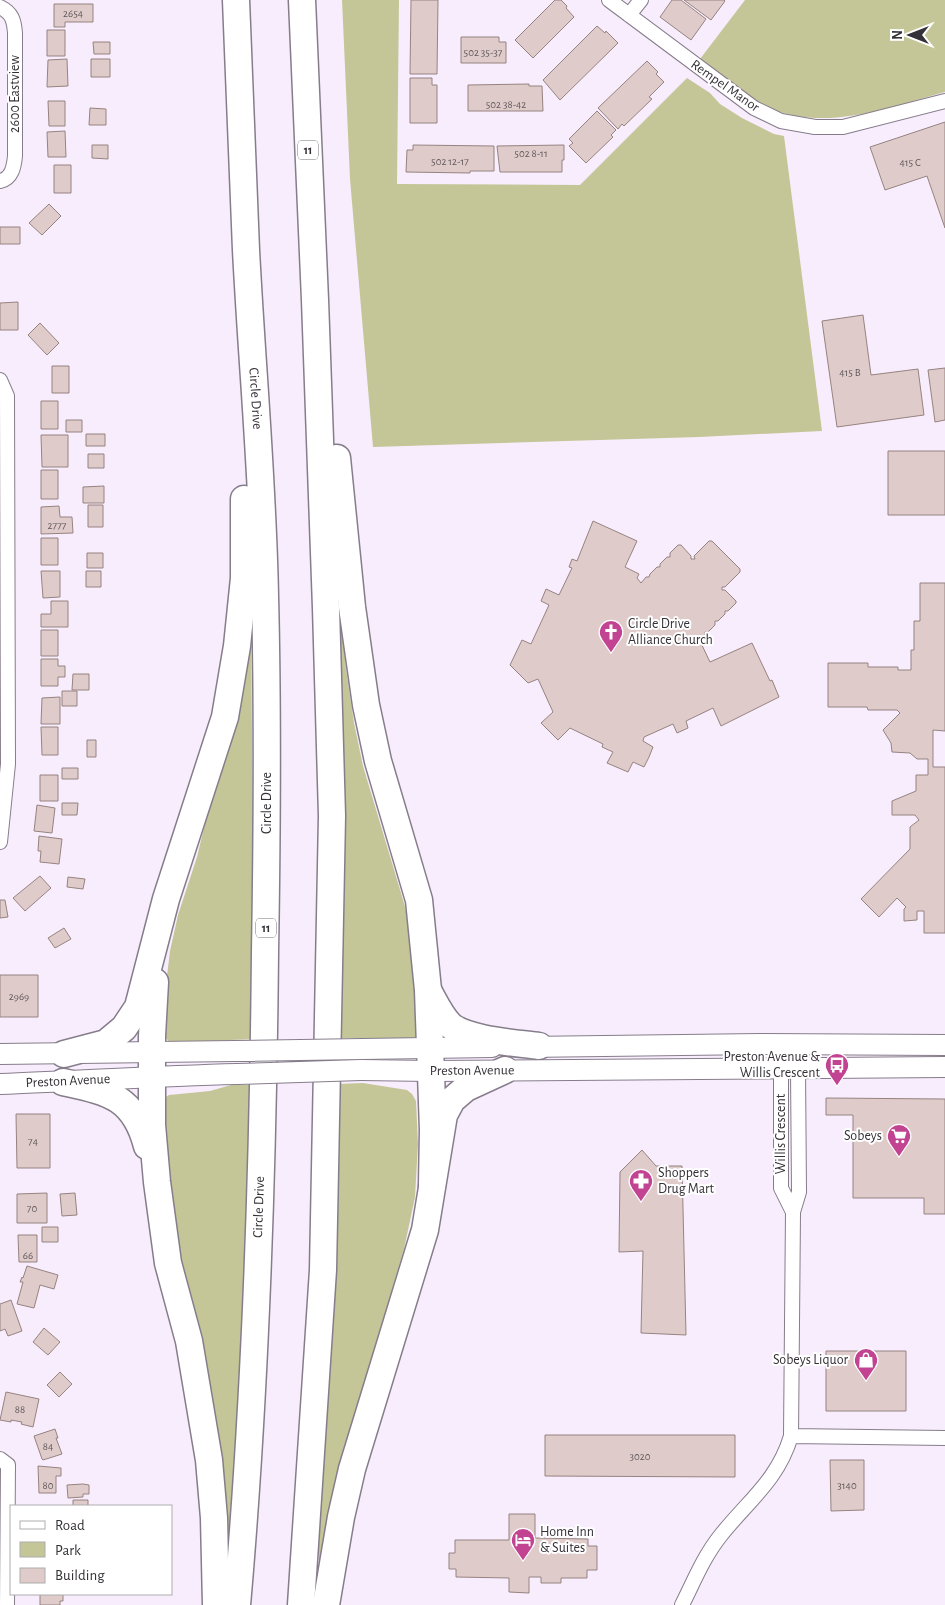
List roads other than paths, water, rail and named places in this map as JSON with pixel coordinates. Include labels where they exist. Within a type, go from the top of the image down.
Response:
[{"type":"highway","name":"Circle Drive","points":[[236,0],[246,251],[259,447],[265,596],[267,817],[264,1084],[251,1421],[237,1605]]},
{"type":"highway","name":"11","points":[[301,1605],[323,1270],[332,816],[315,300],[302,0]]},
{"type":"highway","points":[[64,1054],[106,1043],[117,1035],[138,1007],[166,899],[225,717],[237,646],[244,578],[241,302],[246,251]]},
{"type":"highway","points":[[315,300],[326,340],[340,499],[366,705],[378,760],[419,900],[428,990],[433,1130],[432,1185]]},
{"type":"highway","points":[[166,899],[155,973],[152,1125],[157,1182],[168,1263],[189,1341],[208,1460],[214,1518],[216,1605]]},
{"type":"highway","points":[[428,990],[445,1019],[454,1028],[494,1040],[539,1046]]},
{"type":"highway","points":[[326,1605],[341,1517],[352,1469],[425,1230],[444,1115],[452,1100],[466,1088],[505,1070]]},
{"type":"highway","points":[[63,1082],[102,1091],[119,1100],[131,1112],[143,1130],[157,1182]]},
{"type":"main road","name":"Preston Avenue","points":[[0,1054],[64,1054],[237,1074],[361,1070],[430,1059],[539,1046],[945,1045]]},
{"type":"main road","name":"Preston Avenue","points":[[0,1084],[63,1082],[152,1064],[234,1051],[362,1050],[505,1070],[945,1068]]},
{"type":"street","name":"Rempel Manor","points":[[609,0],[754,108],[781,121],[815,127],[843,127],[945,100]]},
{"type":"street","points":[[629,15],[641,0]]},
{"type":"street","name":"2600 Eastview","points":[[0,7],[8,11],[14,19],[15,156],[10,176],[0,181]]},
{"type":"street","points":[[0,380],[7,396],[8,764],[0,842]]},
{"type":"street","name":"Willis Crescent","points":[[682,1605],[706,1555],[728,1526],[766,1485],[786,1451],[791,1436],[793,1212],[781,1188],[790,1069],[786,1045]]},
{"type":"street","points":[[791,1436],[945,1438]]},
{"type":"street","points":[[0,1459],[8,1465],[6,1605]]},
{"type":"place","name":"Circle Drive Alliance Church","points":[[611,653]]},
{"type":"place","name":"Preston Avenue & Willis Crescent","points":[[837,1086]]},
{"type":"place","name":"Sobeys","points":[[899,1157]]},
{"type":"place","name":"Shoppers Drug Mart","points":[[641,1202]]},
{"type":"place","name":"Sobeys Liquor","points":[[866,1381]]},
{"type":"place","name":"Home Inn & Suites","points":[[523,1561]]}]
